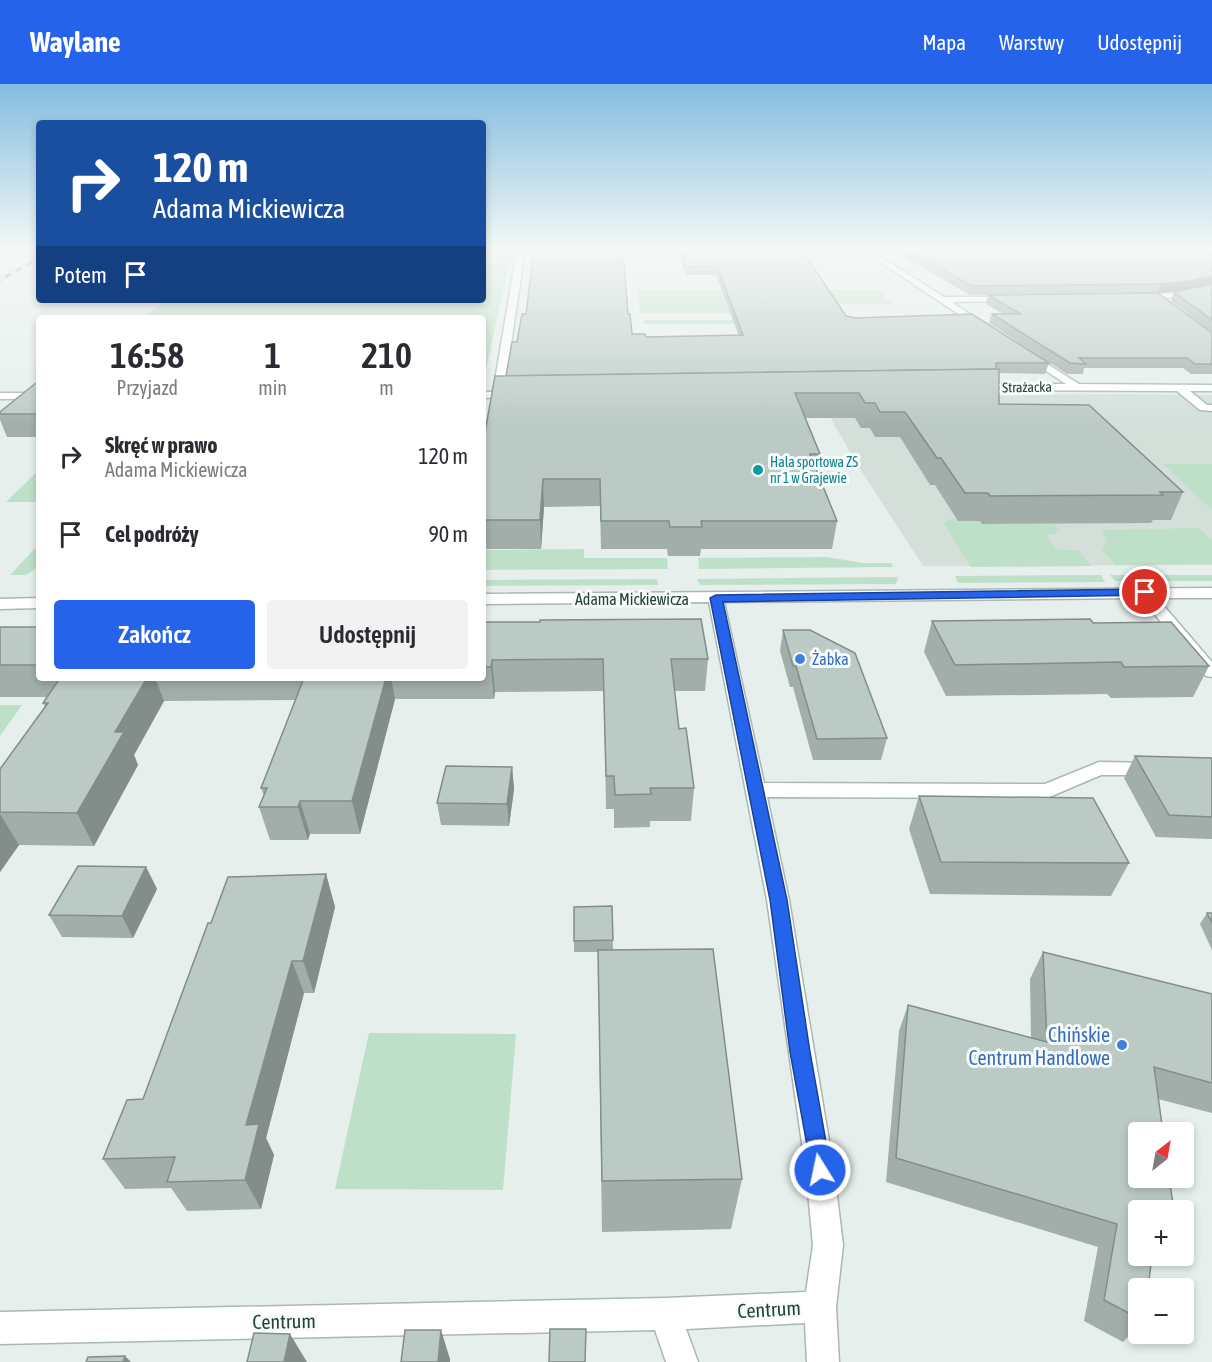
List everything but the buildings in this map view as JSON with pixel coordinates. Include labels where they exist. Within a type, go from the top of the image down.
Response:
[{"type":"street","points":[[498,395],[512,310]]},
{"type":"street","points":[[956,310],[996,335]]},
{"type":"street","points":[[1016,348],[1075,386]]},
{"type":"street","name":"Strażacka","points":[[969,388],[1075,386],[1212,388]]},
{"type":"street","points":[[1179,387],[1204,408],[1212,408]]},
{"type":"street","points":[[486,395],[530,394]]},
{"type":"street","points":[[0,396],[36,396]]},
{"type":"street","points":[[1145,592],[1212,672]]},
{"type":"street","name":"Adama Mickiewicza","points":[[486,599],[1212,593]]},
{"type":"street","name":"Centrum","points":[[0,1328],[666,1314],[820,1307],[828,1245],[820,1170],[778,900],[716,598]]},
{"type":"street","points":[[0,604],[36,603]]},
{"type":"street","points":[[754,790],[1047,791],[1100,768],[1167,770]]},
{"type":"street","points":[[820,1307],[823,1362]]},
{"type":"street","points":[[666,1314],[682,1362]]},
{"type":"shaded area","points":[[1212,395],[1212,565],[923,566],[858,466],[818,396]]},
{"type":"green space","points":[[153,310],[499,310],[486,369],[486,315],[147,315]]},
{"type":"green space","points":[[640,310],[807,310],[809,313],[640,313]]},
{"type":"green space","points":[[644,320],[940,320],[944,324],[644,324]]},
{"type":"green space","points":[[1163,464],[1212,464],[1212,510]]},
{"type":"green space","points":[[36,473],[36,502],[6,502]]},
{"type":"green space","points":[[956,518],[958,521],[980,521],[983,524],[1054,524],[1060,531],[1046,535],[1057,550],[1078,550],[1091,566],[971,567],[944,524]]},
{"type":"green space","points":[[1199,528],[1212,541],[1212,564],[1116,565],[1102,550],[1107,542],[1102,530]]},
{"type":"green space","points":[[36,547],[36,568],[26,575],[10,575]]},
{"type":"green space","points":[[584,549],[584,558],[667,558],[668,569],[486,570],[486,550]]},
{"type":"green space","points":[[827,557],[863,563],[891,563],[893,567],[699,569],[698,558]]},
{"type":"green space","points":[[1101,575],[1105,582],[958,583],[955,576]]},
{"type":"green space","points":[[1110,575],[1212,575],[1212,581],[1115,581]]},
{"type":"green space","points":[[898,577],[896,584],[700,585],[697,579]]},
{"type":"green space","points":[[657,579],[658,585],[486,586],[486,580]]},
{"type":"green space","points":[[0,705],[22,705],[0,736]]},
{"type":"green space","points":[[369,1033],[516,1034],[503,1190],[335,1189]]},
{"type":"place","name":"Hala sportowa ZS nr 1 w Grajewie","points":[[758,470]]},
{"type":"place","name":"Żabka","points":[[800,659]]},
{"type":"place","name":"Chińskie Centrum Handlowe","points":[[1122,1045]]},
{"type":"route","points":[[820,1170],[778,900],[716,598],[1145,592]]}]
